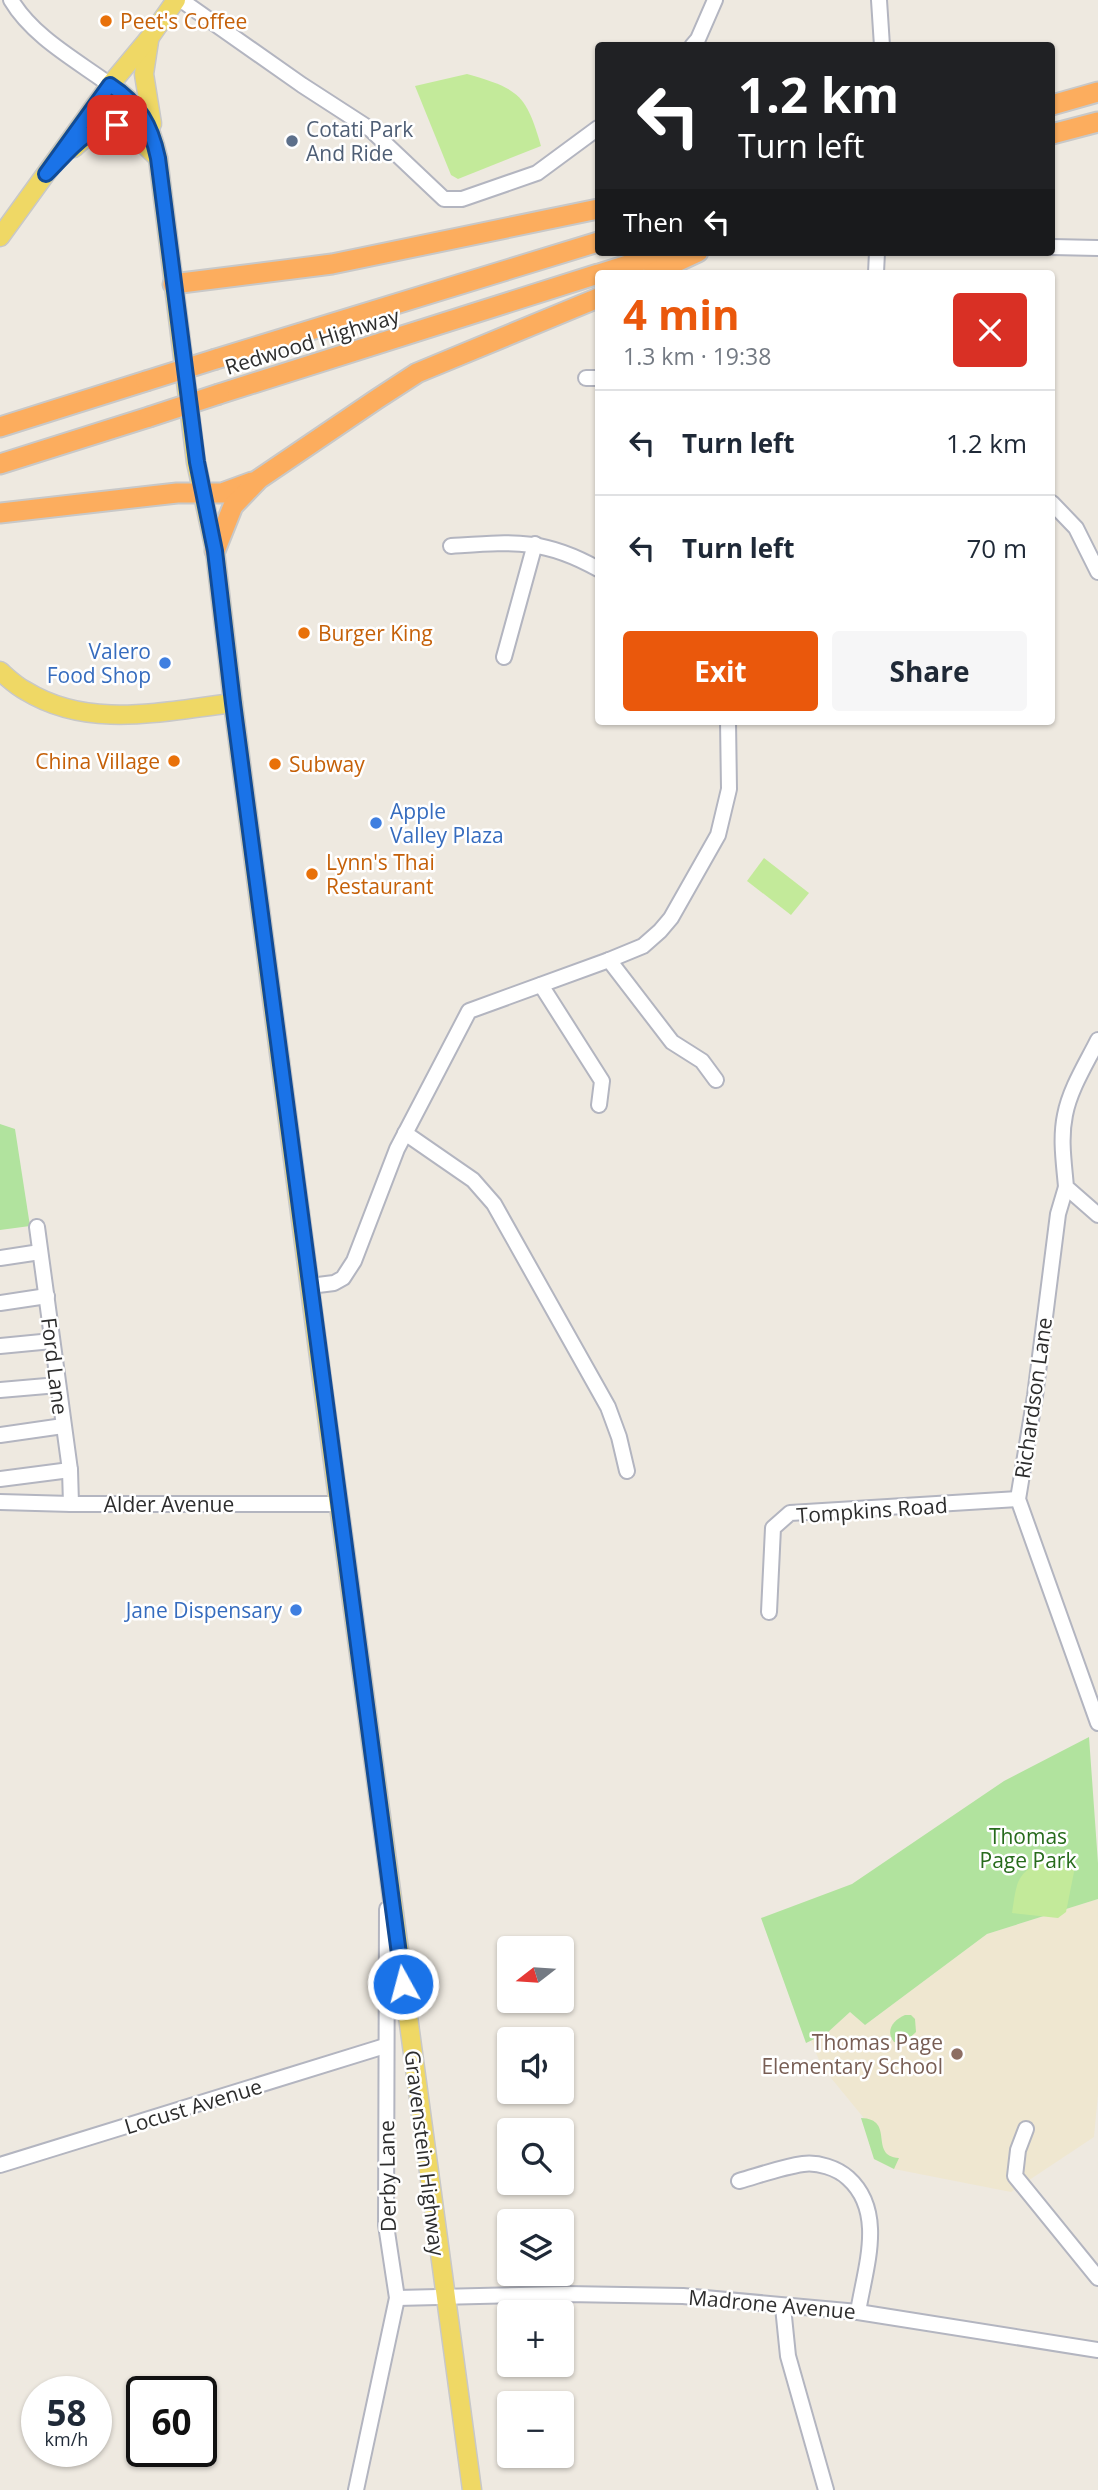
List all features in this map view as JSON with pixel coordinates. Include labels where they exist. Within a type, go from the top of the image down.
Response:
[{"type":"highway","points":[[1055,104],[1098,92]]},
{"type":"highway","points":[[1055,133],[1098,122]]},
{"type":"highway","points":[[173,284],[332,264],[595,210]]},
{"type":"highway","name":"Redwood Highway","points":[[0,427],[595,243]]},
{"type":"highway","name":"Redwood Highway","points":[[613,270],[656,256]]},
{"type":"highway","points":[[659,270],[689,256]]},
{"type":"highway","name":"Redwood Highway","points":[[0,464],[595,276]]},
{"type":"highway","points":[[215,551],[233,506],[259,479],[417,373],[595,299]]},
{"type":"highway","points":[[0,513],[177,493],[222,493],[259,479]]},
{"type":"main road","points":[[0,237],[110,85],[150,37],[176,0]]},
{"type":"main road","points":[[150,37],[144,74],[156,150]]},
{"type":"main road","name":"Gravenstein Highway","points":[[110,85],[139,108],[149,124],[156,150],[197,462],[215,551],[444,2297],[472,2490]]},
{"type":"main road","points":[[46,174],[90,133],[109,125],[117,125],[156,150]]},
{"type":"main road","points":[[0,671],[26,691],[64,708],[105,716],[150,714],[233,703]]},
{"type":"street","points":[[11,0],[18,12],[49,41],[110,85]]},
{"type":"street","points":[[181,0],[370,129],[444,199],[462,198],[537,173],[595,130]]},
{"type":"street","points":[[695,42],[715,0]]},
{"type":"street","points":[[879,0],[881,42]]},
{"type":"street","points":[[1055,247],[1098,248]]},
{"type":"street","points":[[1055,506],[1076,528],[1098,572]]},
{"type":"street","points":[[452,546],[505,542],[535,544],[562,551],[595,568]]},
{"type":"street","points":[[504,657],[535,544]]},
{"type":"street","points":[[310,1286],[334,1283],[343,1278],[354,1261],[405,1133],[469,1011],[643,946],[671,918],[718,835],[729,789],[728,725]]},
{"type":"street","points":[[609,960],[672,1042],[702,1061],[716,1080]]},
{"type":"street","points":[[541,985],[602,1081],[599,1105]]},
{"type":"street","name":"Richardson Lane","points":[[1098,1040],[1077,1081],[1065,1114],[1062,1140],[1066,1187],[1058,1214],[1035,1396],[1018,1499],[1098,1723]]},
{"type":"street","points":[[405,1133],[473,1180],[494,1204],[608,1407],[627,1471]]},
{"type":"street","points":[[1066,1187],[1098,1215]]},
{"type":"street","name":"Ford Lane","points":[[37,1227],[70,1470],[71,1504]]},
{"type":"street","points":[[0,1258],[40,1252]]},
{"type":"street","points":[[0,1303],[47,1296]]},
{"type":"street","points":[[0,1346],[52,1341]]},
{"type":"street","points":[[0,1390],[58,1385]]},
{"type":"street","points":[[0,1435],[63,1426]]},
{"type":"street","points":[[0,1479],[70,1470]]},
{"type":"street","name":"Tompkins Road","points":[[769,1612],[773,1528],[790,1513],[1018,1499]]},
{"type":"street","name":"Alder Avenue","points":[[0,1502],[339,1504]]},
{"type":"street","name":"Derby Lane","points":[[356,2490],[397,2298],[386,2225],[387,1857]]},
{"type":"street","name":"Locust Avenue","points":[[0,2165],[385,2046]]},
{"type":"street","points":[[1026,2129],[1018,2150],[1015,2176],[1095,2277]]},
{"type":"street","points":[[739,2181],[803,2164],[824,2165],[843,2174],[858,2187],[868,2205],[871,2226],[858,2312]]},
{"type":"street","name":"Madrone Avenue","points":[[397,2298],[566,2294],[683,2296],[858,2312],[1098,2350]]},
{"type":"street","points":[[783,2306],[788,2356],[826,2490]]},
{"type":"shaded area","name":"Thomas Page Elementary School","points":[[1098,1899],[1098,2094],[1094,2137],[1011,2192],[894,2169],[874,2159],[863,2117],[822,2067],[811,2041],[827,2033],[850,2012],[865,2025],[987,1934]]},
{"type":"green space","points":[[467,74],[498,84],[518,96],[525,104],[541,146],[458,179],[451,175],[415,86]]},
{"type":"green space","points":[[764,858],[809,893],[791,915],[747,881]]},
{"type":"green space","points":[[0,1124],[15,1129],[30,1226],[0,1230]]},
{"type":"green space","name":"Thomas Page Park","points":[[1089,1737],[1098,1899],[987,1934],[865,2025],[850,2012],[827,2033],[806,2043],[761,1918],[852,1884],[1004,1781]]},
{"type":"green space","points":[[1042,1863],[1075,1867],[1066,1912],[1058,1918],[1012,1913],[1018,1882],[1026,1871]]},
{"type":"green space","points":[[911,2015],[915,2019],[916,2032],[904,2043],[894,2042],[890,2030],[897,2020]]},
{"type":"green space","points":[[861,2118],[877,2124],[885,2151],[890,2156],[899,2158],[894,2169],[874,2159]]},
{"type":"place","name":"Peet's Coffee","points":[[106,21]]},
{"type":"place","name":"Cotati Park And Ride","points":[[292,141]]},
{"type":"place","name":"Burger King","points":[[304,633]]},
{"type":"place","name":"Valero Food Shop","points":[[165,663]]},
{"type":"place","name":"China Village","points":[[174,761]]},
{"type":"place","name":"Subway","points":[[275,764]]},
{"type":"place","name":"Apple Valley Plaza","points":[[376,823]]},
{"type":"place","name":"Lynn's Thai Restaurant","points":[[312,874]]},
{"type":"place","name":"Jane Dispensary","points":[[296,1610]]},
{"type":"place","name":"Thomas Page Elementary School","points":[[957,2054]]},
{"type":"route","points":[[117,125],[102,126],[90,133],[46,174],[110,85],[139,108],[149,124],[158,158],[197,462],[215,551],[403,1984]]}]
